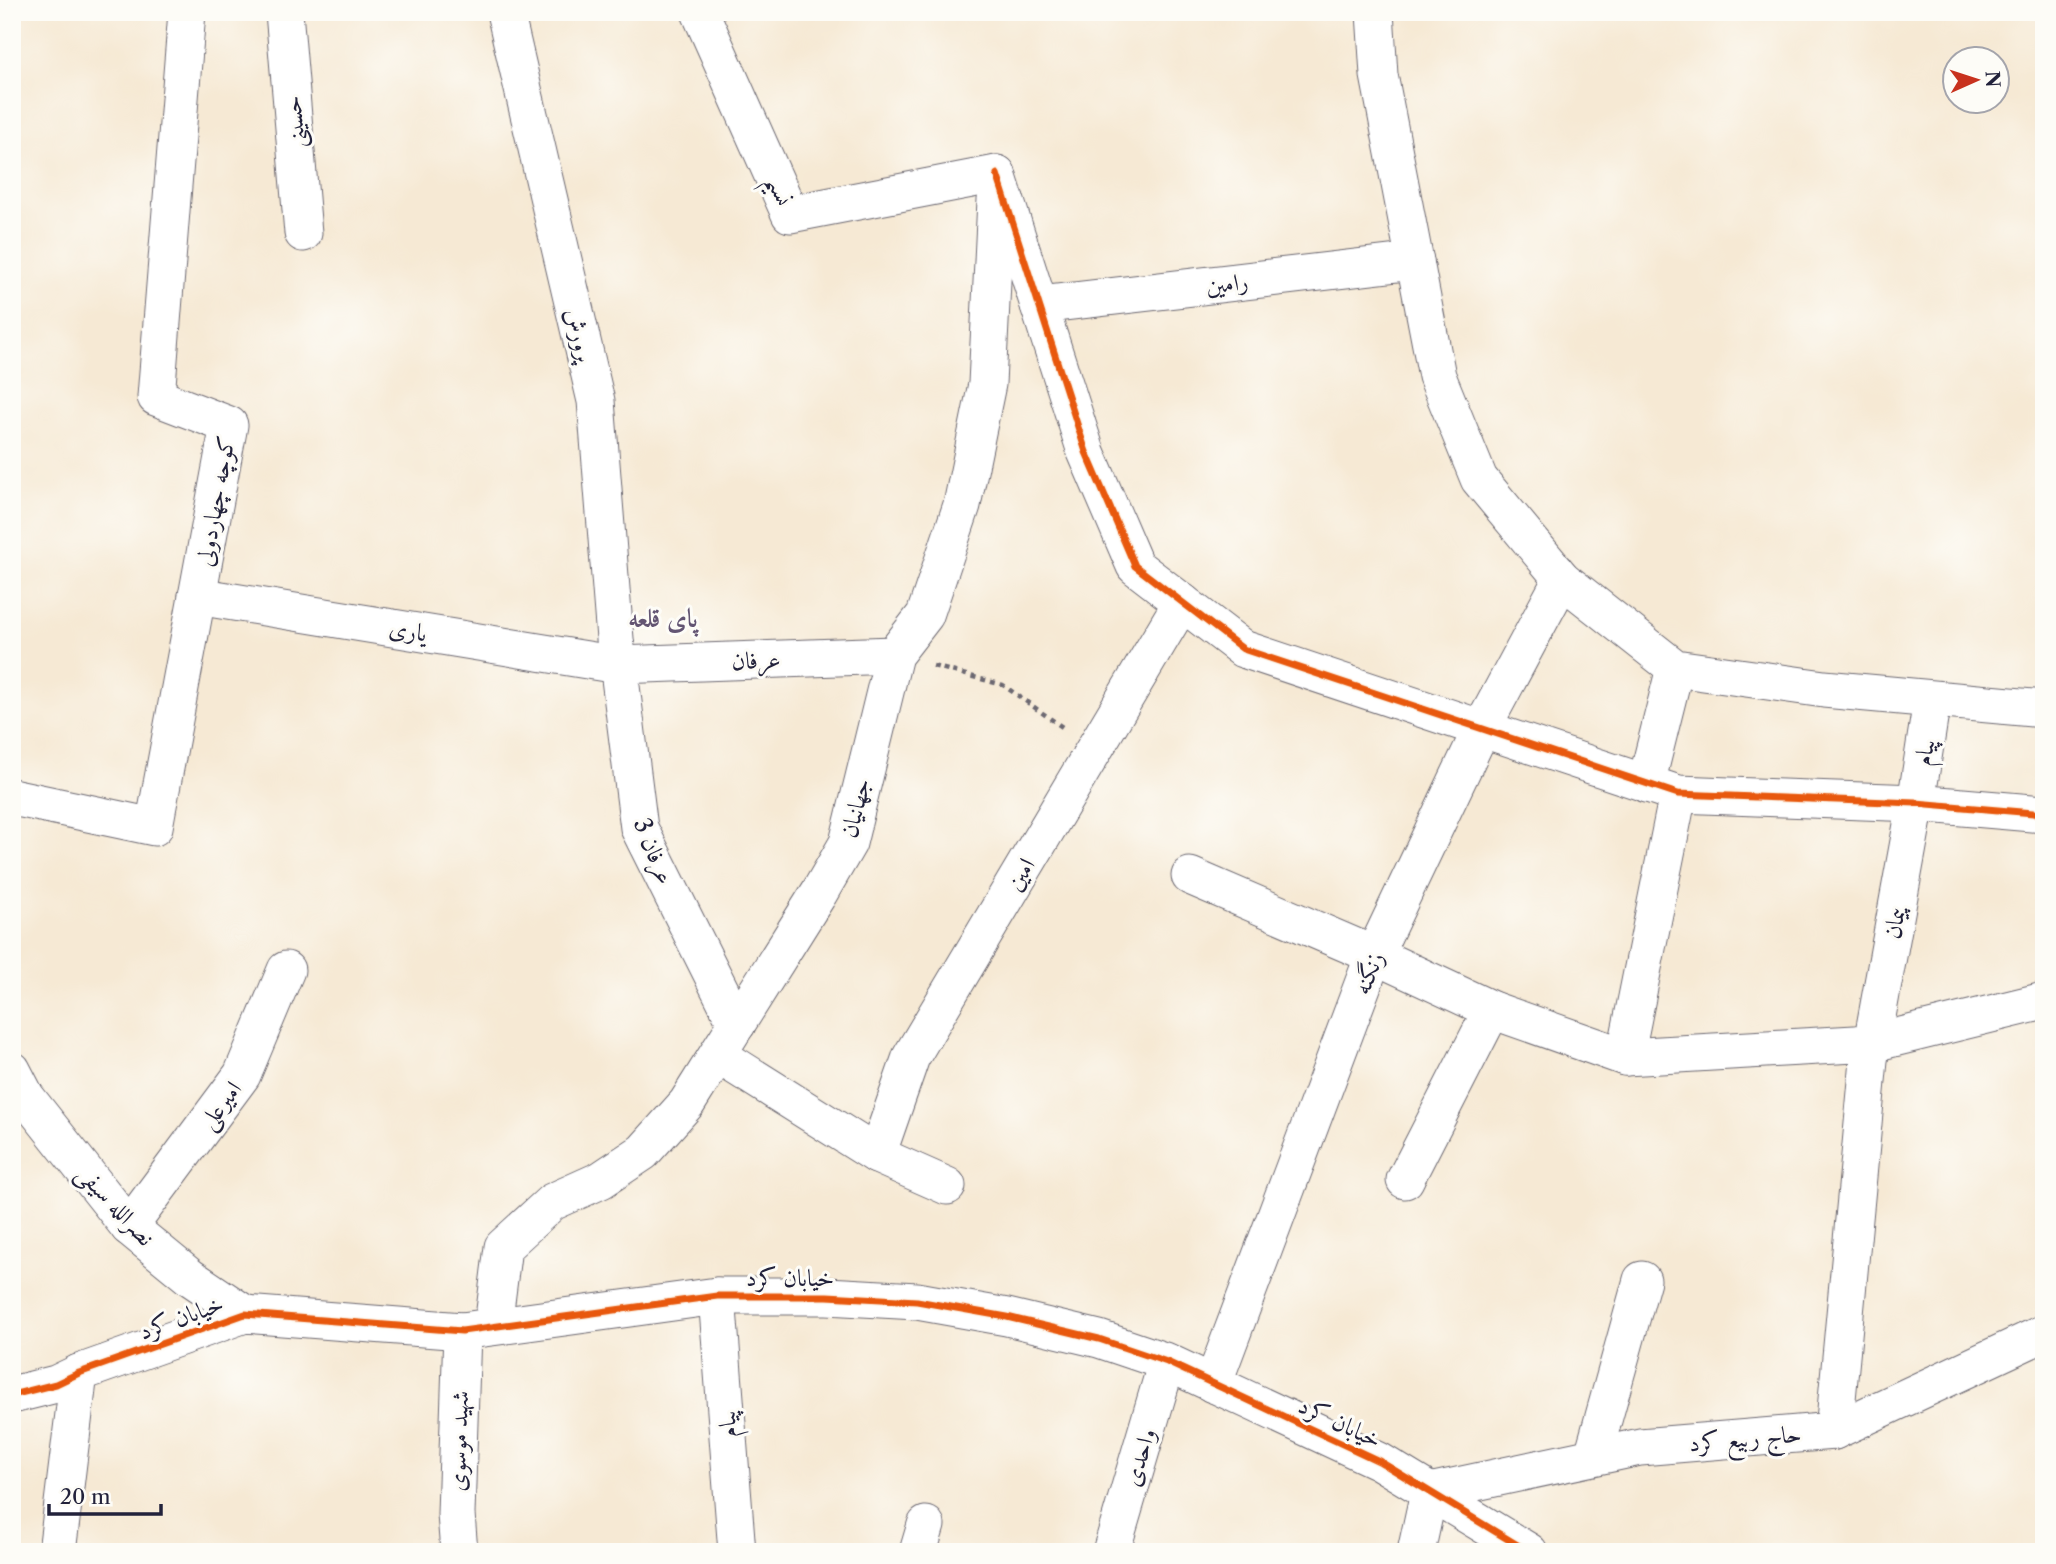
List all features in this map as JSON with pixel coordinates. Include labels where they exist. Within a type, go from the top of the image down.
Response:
[{"type":"street","name":"کوچه چهاردولی","points":[[12,797],[154,827],[229,425],[156,397],[187,12]]},
{"type":"street","name":"حسینی","points":[[284,12],[303,233]]},
{"type":"street","name":"پرورش","points":[[505,12],[596,401],[618,664]]},
{"type":"street","name":"نسیم","points":[[700,12],[790,214],[997,174]]},
{"type":"street","points":[[1375,12],[1378,75],[1437,376],[1479,479],[1562,579],[1675,668],[1824,689],[2044,709]]},
{"type":"street","points":[[997,174],[1086,452],[1135,566],[1242,649],[1662,789],[1916,803],[2044,814]]},
{"type":"street","name":"جهانیان","points":[[477,1329],[503,1247],[552,1202],[601,1180],[643,1152],[687,1103],[848,843],[894,655],[925,615],[962,505],[987,384],[997,174]]},
{"type":"street","name":"رامین","points":[[1039,305],[1415,261]]},
{"type":"street","name":"زنگنه","points":[[1213,1384],[1374,955],[1482,728],[1562,579]]},
{"type":"street","name":"یاری","points":[[197,596],[618,664]]},
{"type":"street","name":"امین","points":[[877,1155],[911,1058],[1182,603]]},
{"type":"street","name":"عرفان","points":[[618,664],[894,655]]},
{"type":"street","name":"عرفان 3","points":[[618,664],[639,828],[737,1024]]},
{"type":"street","points":[[1625,1057],[1662,789],[1675,668]]},
{"type":"street","name":"پیام","points":[[1916,803],[1932,700]]},
{"type":"street","name":"پیمان","points":[[1834,1431],[1873,1043],[1916,803]]},
{"type":"street","points":[[1190,876],[1374,955],[1492,1010],[1625,1057],[1873,1043],[2044,1001]]},
{"type":"street","name":"امیرعلی","points":[[129,1227],[242,1075],[286,970]]},
{"type":"street","points":[[1405,1180],[1492,1010]]},
{"type":"street","points":[[718,1055],[877,1155],[947,1186]]},
{"type":"street","name":"نصرالله سیفی","points":[[12,1070],[33,1106],[129,1227],[190,1277],[245,1314]]},
{"type":"street","points":[[1593,1456],[1642,1280]]},
{"type":"street","name":"پیام","points":[[717,1296],[737,1552]]},
{"type":"street","name":"خیابان کرد","points":[[12,1395],[56,1384],[79,1373],[245,1314],[477,1329],[717,1296],[827,1296],[917,1301],[1007,1317],[1099,1339],[1167,1362],[1379,1461],[1529,1552]]},
{"type":"street","name":"شهید موسوی","points":[[459,1552],[456,1514],[477,1329]]},
{"type":"street","name":"حاج ربیع کرد","points":[[1429,1492],[1640,1447],[1834,1431],[2044,1333]]},
{"type":"street","name":"واحدی","points":[[1111,1552],[1167,1362]]},
{"type":"street","points":[[57,1552],[79,1373]]},
{"type":"street","points":[[1416,1552],[1429,1492]]},
{"type":"path","points":[[894,655],[1003,685],[1094,750]]},
{"type":"cycle path","points":[[997,174],[1086,452],[1135,566],[1243,649],[1678,794],[1916,803],[2044,814]]},
{"type":"cycle path","points":[[12,1395],[56,1384],[79,1373],[245,1314],[462,1331],[717,1296],[827,1296],[917,1301],[1007,1317],[1099,1339],[1167,1362],[1379,1461],[1529,1552]]},
{"type":"district","name":"پای قلعه","points":[[663,618]]}]
